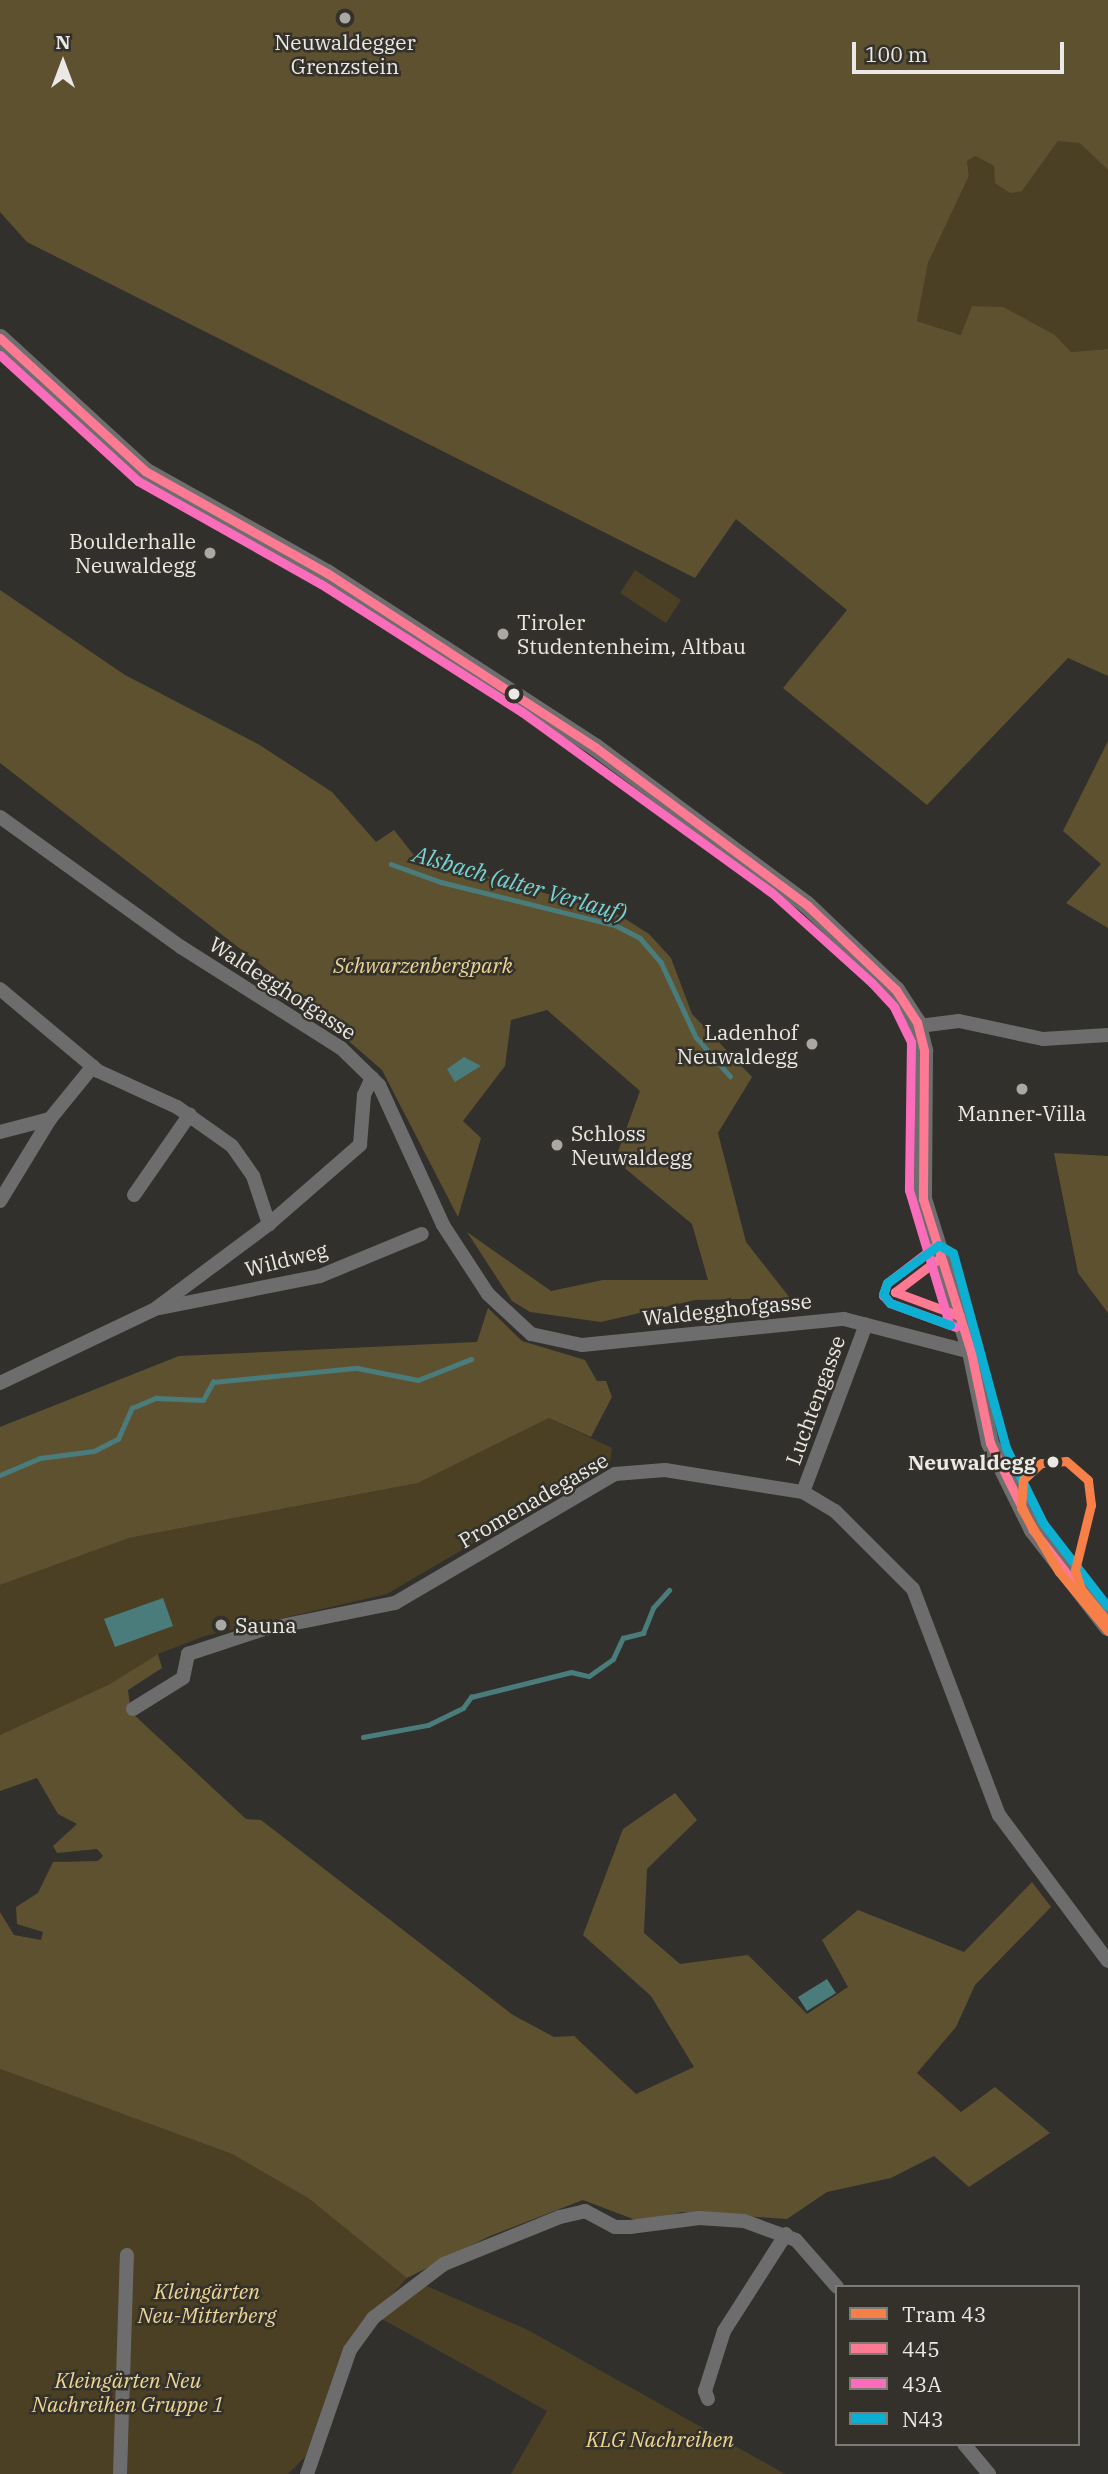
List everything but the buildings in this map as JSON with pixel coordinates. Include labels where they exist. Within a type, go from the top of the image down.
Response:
[{"type":"main road","points":[[0,338],[145,471],[327,573],[529,702],[739,851],[848,942],[896,990],[919,1026],[925,1059],[921,1189],[971,1352],[990,1443],[1021,1508],[1108,1627]]},
{"type":"street","name":"Waldegghofgasse","points":[[0,817],[181,947],[317,1030],[372,1078],[443,1225],[497,1305],[531,1334],[582,1345],[829,1319],[866,1324],[971,1352]]},
{"type":"street","points":[[0,989],[93,1066],[190,1114],[243,1158],[269,1224]]},
{"type":"street","points":[[919,1026],[960,1021],[1043,1039],[1108,1035]]},
{"type":"street","points":[[0,1201],[50,1119],[93,1066]]},
{"type":"street","points":[[0,1383],[155,1309],[269,1224],[360,1145],[364,1095],[372,1078]]},
{"type":"street","points":[[134,1195],[190,1114]]},
{"type":"street","points":[[0,1132],[50,1119]]},
{"type":"street","name":"Wildweg","points":[[155,1309],[320,1276],[422,1234]]},
{"type":"street","name":"Luchtengasse","points":[[803,1492],[866,1324]]},
{"type":"street","name":"Promenadegasse","points":[[133,1709],[183,1678],[188,1654],[261,1630],[395,1603],[615,1474],[645,1468],[803,1492],[835,1511],[913,1589],[999,1815],[1108,1961]]},
{"type":"street","points":[[307,2474],[355,2339],[383,2308],[444,2264],[579,2212],[615,2227],[720,2218],[786,2234],[835,2285]]},
{"type":"street","points":[[708,2399],[705,2391],[724,2331],[786,2234]]},
{"type":"street","points":[[120,2474],[127,2255]]},
{"type":"street","points":[[966,2446],[989,2474]]},
{"type":"green space","points":[[0,0],[1108,0],[1108,170],[1080,143],[1058,141],[1022,191],[1010,193],[995,183],[994,166],[975,156],[967,161],[969,176],[928,263],[917,321],[961,335],[972,306],[1003,307],[1055,335],[1071,352],[1108,349],[1108,676],[1068,658],[927,805],[783,688],[847,610],[736,519],[695,578],[27,242],[0,212]]},
{"type":"green space","points":[[1058,141],[1080,142],[1108,170],[1108,349],[1071,352],[1055,335],[962,335],[917,321],[928,263],[969,176],[967,161],[975,156],[994,166],[1022,191]]},
{"type":"green space","points":[[635,570],[681,600],[666,623],[620,593]]},
{"type":"green space","name":"Schwarzenbergpark","points":[[0,590],[125,675],[258,744],[332,792],[376,842],[394,830],[413,854],[619,915],[649,934],[671,958],[692,1014],[752,1077],[718,1133],[746,1242],[790,1298],[695,1300],[601,1322],[530,1312],[512,1301],[467,1232],[551,1291],[603,1280],[708,1280],[692,1224],[615,1160],[640,1091],[547,1010],[511,1020],[505,1066],[463,1121],[481,1138],[458,1217],[382,1070],[328,1023],[268,993],[278,978],[0,763]]},
{"type":"green space","points":[[1108,741],[1108,928],[1066,903],[1101,864],[1063,831]]},
{"type":"green space","points":[[1054,1153],[1108,1156],[1108,1313],[1078,1273]]},
{"type":"green space","points":[[488,1308],[522,1341],[585,1360],[597,1381],[606,1381],[612,1397],[591,1437],[549,1418],[418,1483],[129,1538],[0,1585],[0,1427],[179,1356],[477,1342]]},
{"type":"green space","points":[[549,1418],[612,1448],[610,1463],[387,1594],[205,1636],[158,1654],[110,1684],[0,1735],[0,1585],[129,1538],[418,1483]]},
{"type":"green space","points":[[158,1654],[162,1668],[128,1690],[131,1712],[246,1819],[261,1820],[513,2015],[554,2037],[574,2036],[636,2094],[694,2067],[651,1996],[583,1935],[623,1829],[675,1793],[697,1820],[647,1869],[644,1933],[680,1964],[748,1955],[807,2014],[848,1987],[822,1940],[858,1910],[964,1952],[1032,1882],[1051,1907],[975,1985],[956,2027],[917,2073],[961,2112],[995,2087],[1050,2133],[969,2187],[934,2156],[891,2178],[827,2192],[787,2219],[682,2212],[641,2222],[583,2200],[490,2236],[407,2278],[308,2198],[232,2154],[0,2069],[0,1912],[14,1935],[41,1940],[43,1932],[17,1924],[16,1907],[38,1893],[53,1862],[98,1861],[103,1856],[97,1849],[57,1853],[53,1846],[77,1824],[58,1814],[37,1778],[0,1791],[0,1735],[110,1684]]},
{"type":"green space","points":[[0,2069],[232,2154],[308,2198],[407,2278],[351,2339],[305,2457],[288,2474],[0,2474]]},
{"type":"green space","name":"KLG Nachreihen","points":[[422,2284],[528,2330],[785,2474],[511,2474],[547,2411],[382,2319]]},
{"type":"water","points":[[464,1057],[481,1066],[455,1082],[447,1069]]},
{"type":"water","points":[[163,1598],[173,1626],[115,1647],[104,1619]]},
{"type":"water","points":[[827,1979],[836,1993],[807,2011],[798,1997]]},
{"type":"waterway","name":"Alsbach (alter Verlauf)","points":[[391,864],[441,882],[615,925],[640,938],[661,962],[696,1037],[730,1076]]},
{"type":"waterway","points":[[0,1475],[40,1458],[94,1451],[118,1439],[132,1408],[156,1398],[203,1400],[213,1382],[357,1368],[418,1380],[471,1359]]},
{"type":"waterway","points":[[363,1737],[428,1725],[463,1708],[471,1697],[571,1672],[589,1676],[613,1659],[623,1638],[643,1633],[653,1608],[669,1590]]},
{"type":"tram line","name":"43","points":[[1108,1622],[1081,1589],[1075,1570],[1091,1505],[1088,1480],[1066,1461],[1041,1463],[1023,1480],[1021,1508],[1059,1572],[1108,1631]]},
{"type":"transit line","name":"445","points":[[0,338],[145,471],[327,573],[595,747],[807,905],[896,990],[917,1022],[924,1051],[923,1199],[971,1352],[990,1443],[1033,1530],[1108,1627]]},
{"type":"transit line","name":"43A","points":[[0,355],[138,481],[321,584],[522,712],[771,892],[872,983],[894,1007],[911,1042],[909,1190],[948,1320]]},
{"type":"transit line","name":"N43","points":[[950,1325],[890,1303],[883,1294],[887,1283],[939,1245],[953,1253],[1006,1448],[1043,1523],[1108,1607]]},
{"type":"transit line","name":"43A","points":[[934,1247],[887,1283],[883,1295],[890,1303],[956,1327]]},
{"type":"transit line","name":"445","points":[[941,1257],[895,1292],[960,1316]]},
{"type":"place","name":"Neuwaldegger Grenzstein","points":[[345,18]]},
{"type":"place","name":"Boulderhalle Neuwaldegg","points":[[210,553]]},
{"type":"place","name":"Tiroler Studentenheim, Altbau","points":[[503,634]]},
{"type":"place","name":"Ladenhof Neuwaldegg","points":[[812,1044]]},
{"type":"place","name":"Manner-Villa","points":[[1022,1089]]},
{"type":"place","name":"Schloss Neuwaldegg","points":[[557,1145]]},
{"type":"place","name":"Neuwaldegg","points":[[1053,1462]]},
{"type":"place","name":"Sauna","points":[[221,1625]]},
{"type":"park label","name":"Kleingärten Neu-Mitterberg","points":[[207,2303]]},
{"type":"park label","name":"Kleingärten Neu Nachreihen Gruppe 1","points":[[128,2392]]}]
